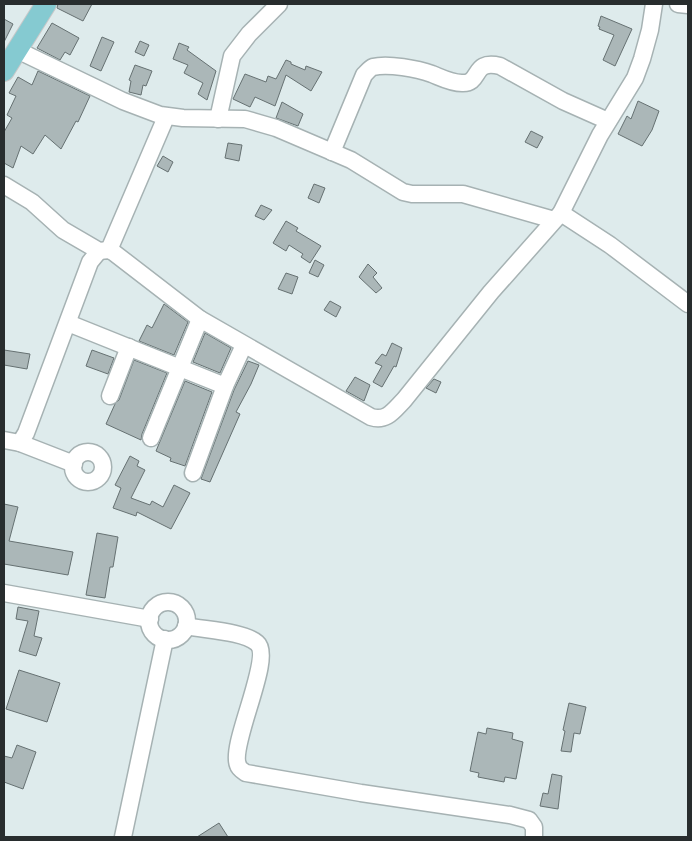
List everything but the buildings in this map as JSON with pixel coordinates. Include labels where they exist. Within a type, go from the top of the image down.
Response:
[{"type":"main road","points":[[4,71],[46,4]]},
{"type":"street","points":[[218,118],[232,56],[249,34],[279,4]]},
{"type":"street","points":[[4,185],[32,202],[63,230],[104,250],[200,319],[371,418],[378,420],[385,418],[404,400],[557,216],[600,135],[635,78],[650,30],[654,4]]},
{"type":"street","points":[[678,4],[688,5]]},
{"type":"street","points":[[17,50],[123,101],[166,117],[255,120],[361,166],[403,192],[412,194],[463,194],[557,216],[610,245],[688,304]]},
{"type":"street","points":[[332,152],[364,74],[372,68],[383,67],[414,70],[450,82],[468,83],[473,80],[480,68],[485,65],[500,66],[563,101],[608,121]]},
{"type":"street","points":[[12,442],[26,433],[90,262],[104,250],[166,117]]},
{"type":"street","points":[[151,438],[200,319]]},
{"type":"street","points":[[68,322],[180,366],[225,386]]},
{"type":"street","points":[[193,473],[225,386],[244,345]]},
{"type":"street","points":[[110,396],[129,347]]},
{"type":"street","points":[[12,442],[74,464]]},
{"type":"street","points":[[4,593],[150,619]]},
{"type":"street","points":[[172,603],[184,612],[186,626],[178,637],[172,640],[165,639],[158,637],[153,632],[150,626],[150,619],[153,610],[157,606],[172,603]]},
{"type":"street","points":[[186,626],[242,636],[258,643],[260,647],[255,690],[243,729],[237,760],[238,766],[246,773],[361,793],[523,817],[534,826],[534,837]]},
{"type":"street","points":[[123,837],[165,639]]}]
